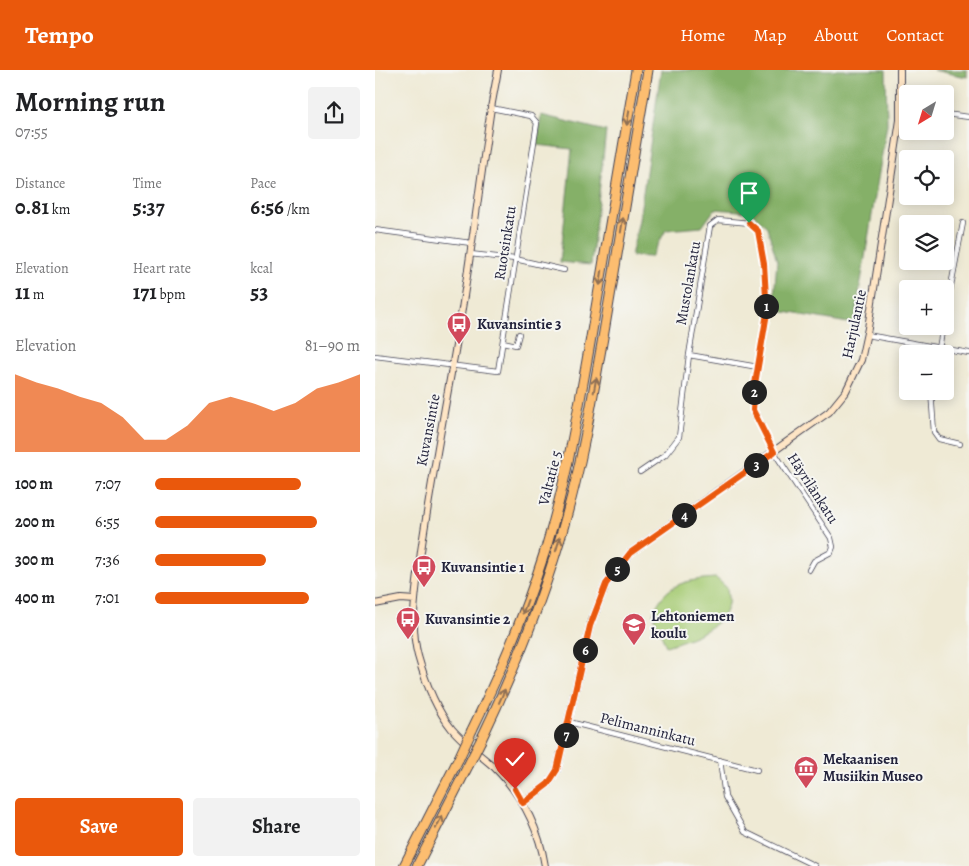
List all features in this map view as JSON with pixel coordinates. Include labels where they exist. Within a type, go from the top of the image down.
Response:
[{"type":"highway","name":"Valtatie 5","points":[[404,866],[459,758],[505,658],[521,620],[546,547],[570,454],[636,70]]},
{"type":"highway","name":"Valtatie 5","points":[[417,866],[499,703],[530,628],[554,558],[575,482],[591,407],[648,70]]},
{"type":"street","name":"Kuvansintie","points":[[498,70],[453,365],[431,482],[415,600],[415,631],[417,652],[435,702],[452,729],[496,769],[515,789],[523,803]]},
{"type":"street","name":"Harjulantie","points":[[900,70],[900,85]]},
{"type":"street","name":"Ruotsinkatu","points":[[453,365],[498,371],[537,123],[531,116],[491,108]]},
{"type":"street","points":[[954,115],[969,117]]},
{"type":"street","name":"Harjulantie","points":[[523,803],[548,784],[557,770],[590,626],[606,584],[630,553],[829,412],[846,391],[861,360],[867,334],[899,127]]},
{"type":"street","name":"Mustolankatu","points":[[640,472],[665,455],[679,437],[689,355],[710,226],[719,220],[749,223],[758,231],[764,264],[767,313],[753,410],[774,452]]},
{"type":"street","points":[[952,280],[963,223]]},
{"type":"street","points":[[375,230],[471,243]]},
{"type":"street","points":[[469,254],[515,259],[564,270]]},
{"type":"street","points":[[503,342],[516,345],[519,334]]},
{"type":"street","points":[[867,334],[928,345]]},
{"type":"street","points":[[954,350],[969,352]]},
{"type":"street","points":[[689,355],[758,367]]},
{"type":"street","points":[[375,356],[453,365]]},
{"type":"street","points":[[932,400],[934,432],[939,439],[960,444]]},
{"type":"street","name":"Häyrilänkatu","points":[[774,452],[831,538],[833,547],[831,552],[814,561],[809,570]]},
{"type":"street","points":[[375,604],[401,599],[415,600]]},
{"type":"street","name":"Pelimanninkatu","points":[[569,722],[757,770]]},
{"type":"street","points":[[720,760],[725,797],[745,832],[815,866]]},
{"type":"street","points":[[523,803],[535,828],[545,866]]},
{"type":"green space","points":[[661,70],[886,70],[887,124],[854,324],[773,310],[777,261],[767,227],[751,212],[715,209],[702,227],[666,230],[651,257],[631,256],[639,220]]},
{"type":"green space","points":[[933,70],[967,70],[967,77]]},
{"type":"green space","points":[[541,115],[606,131],[591,265],[560,262],[572,149],[537,145]]},
{"type":"green space","points":[[716,578],[727,588],[728,602],[725,613],[703,632],[666,646],[653,614],[658,604],[670,590],[678,585],[695,580]]},
{"type":"place","name":"Kuvansintie 3","points":[[459,345]]},
{"type":"place","name":"Kuvansintie 1","points":[[424,588]]},
{"type":"place","name":"Kuvansintie 2","points":[[408,640]]},
{"type":"place","name":"Lehtoniemen koulu","points":[[634,646]]},
{"type":"place","name":"Mekaanisen Musiikin Museo","points":[[806,789]]},
{"type":"route","points":[[515,789],[523,803],[548,784],[557,770],[590,626],[606,584],[630,553],[774,452],[753,410],[755,384],[767,313],[764,264],[758,231],[749,223]]}]
